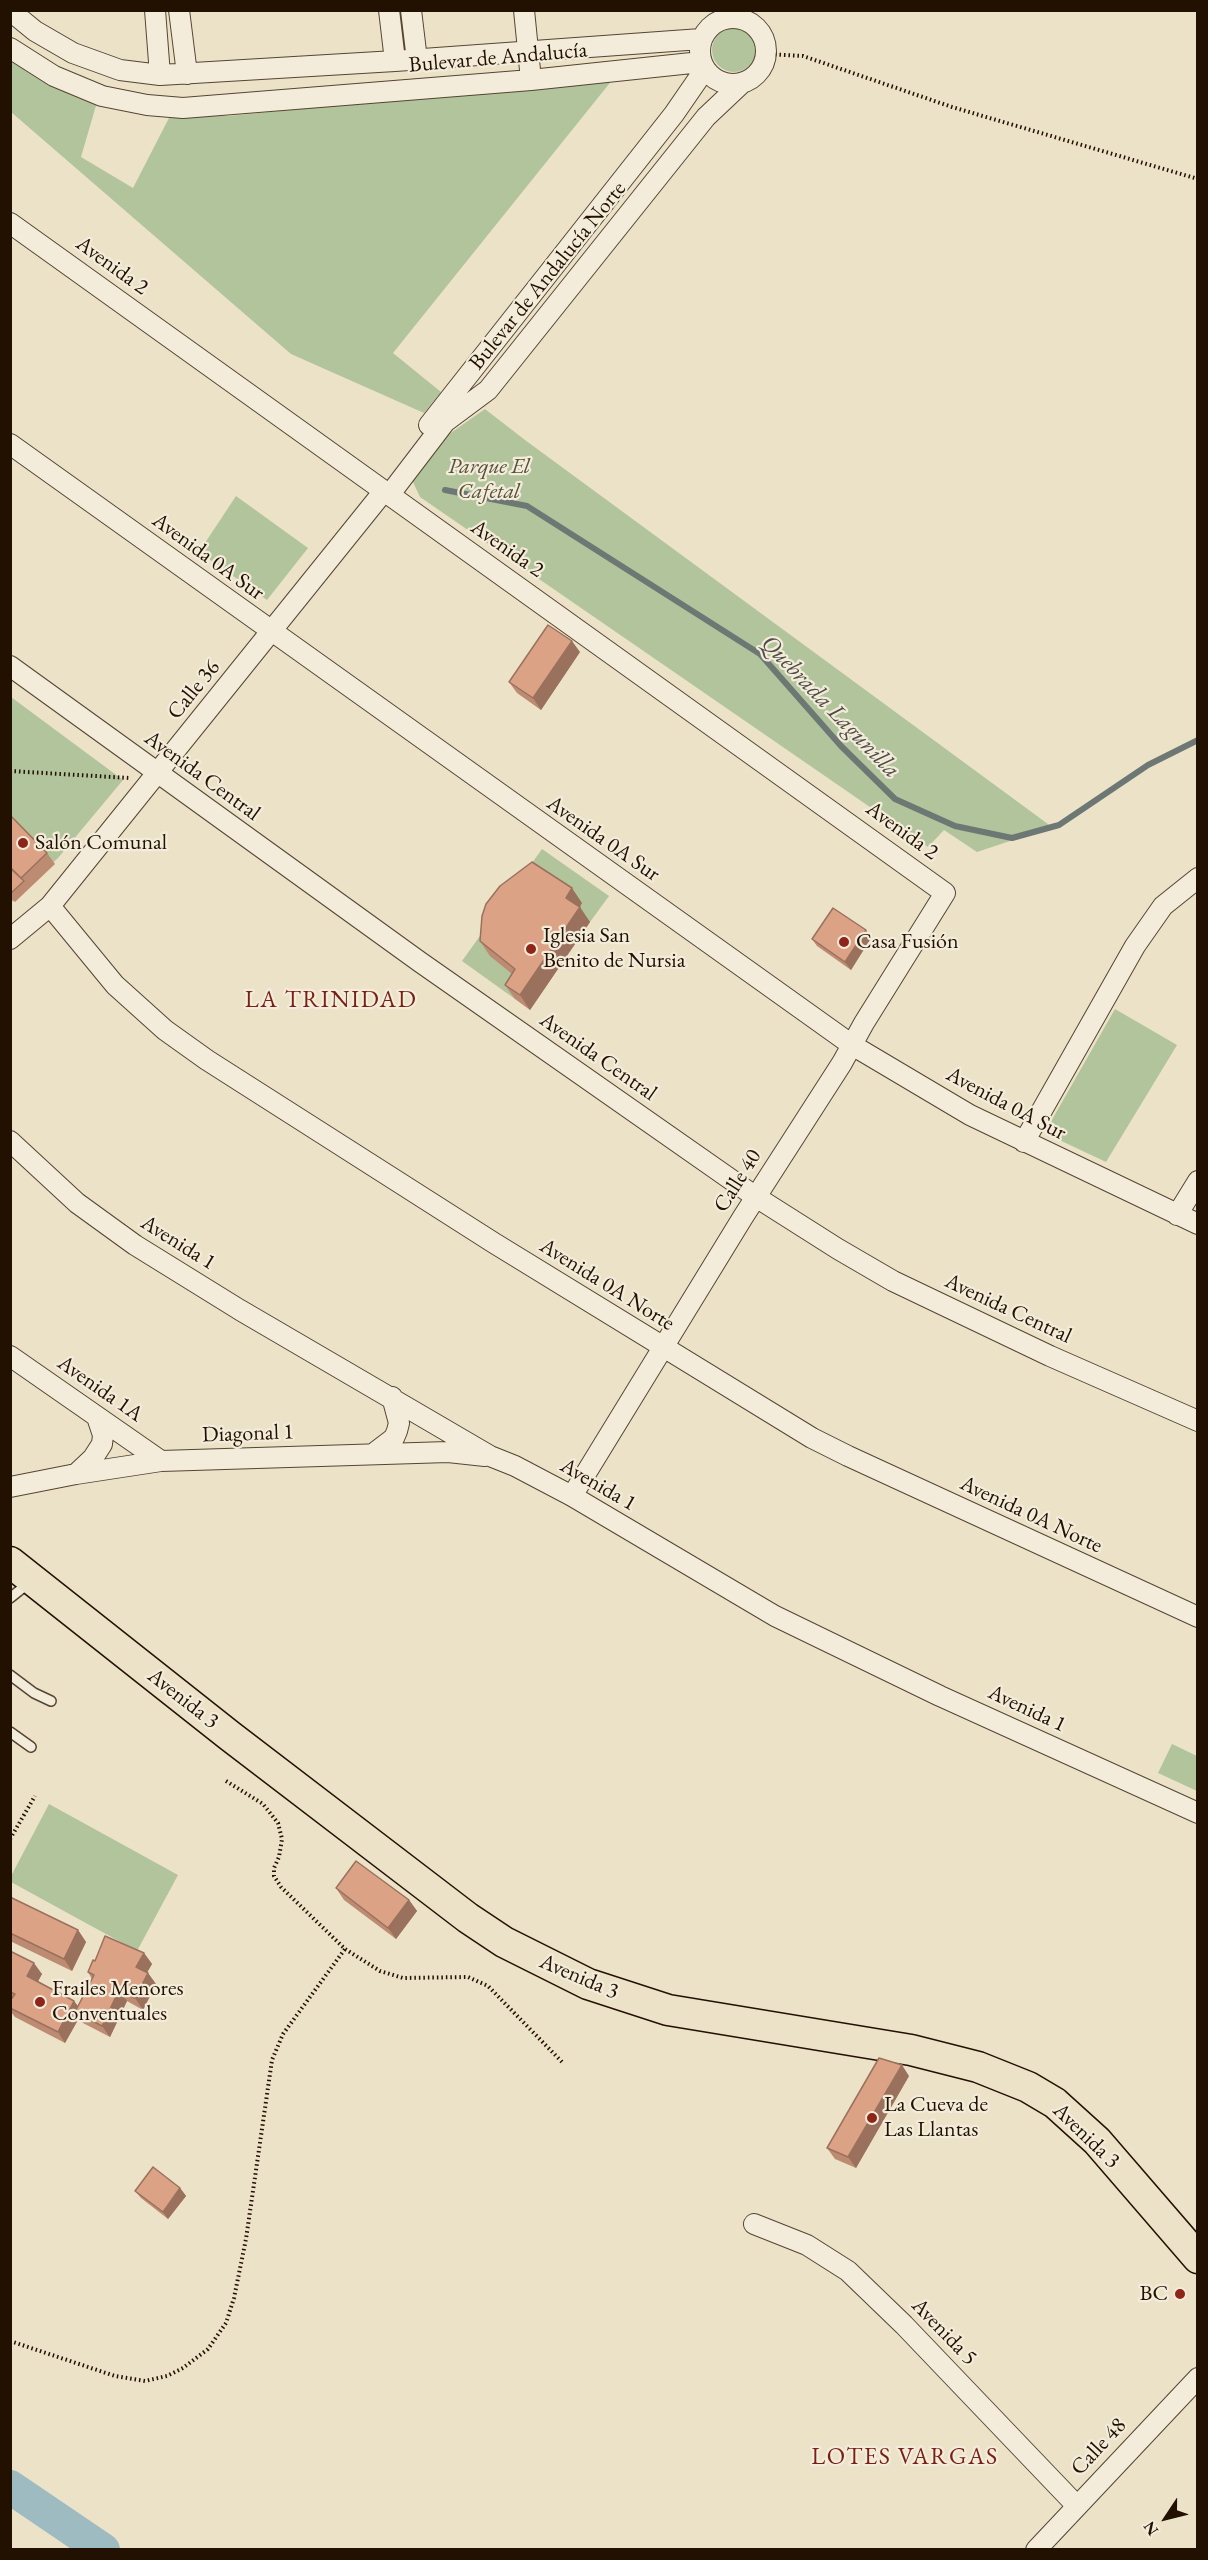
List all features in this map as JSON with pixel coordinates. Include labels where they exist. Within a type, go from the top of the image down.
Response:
[{"type":"main road","name":"Avenida 3","points":[[18,1580],[230,1736],[458,1911],[504,1942],[588,1983],[668,2010],[911,2050],[978,2067],[1028,2087],[1055,2103],[1097,2141],[1197,2258]]},
{"type":"street","points":[[155,10],[160,75]]},
{"type":"street","points":[[179,10],[187,74]]},
{"type":"street","points":[[389,10],[395,61]]},
{"type":"street","points":[[411,10],[417,60]]},
{"type":"street","points":[[524,10],[531,80]]},
{"type":"street","name":"Bulevar de Andalucía","points":[[12,14],[35,31],[73,52],[120,70],[160,75],[529,51],[711,25]]},
{"type":"street","points":[[757,19],[766,54],[759,73],[741,84],[724,84],[717,81],[703,66],[699,54],[711,25],[720,20],[757,19]]},
{"type":"street","name":"Bulevar de Andalucía","points":[[10,48],[54,76],[102,96],[147,105],[183,108],[703,66]]},
{"type":"street","name":"Bulevar de Andalucía Norte","points":[[385,491],[674,114],[703,66]]},
{"type":"street","points":[[296,67],[300,100]]},
{"type":"street","name":"Bulevar de Andalucía Norte","points":[[385,491],[445,422],[488,390],[706,117],[741,84]]},
{"type":"street","name":"Avenida 2","points":[[10,224],[945,893]]},
{"type":"street","name":"Avenida 0A Sur","points":[[10,444],[852,1045],[970,1116],[1197,1224]]},
{"type":"street","name":"Calle 36","points":[[10,939],[50,906],[385,491]]},
{"type":"street","name":"Avenida Central","points":[[10,666],[420,962],[756,1197],[893,1281],[1050,1356],[1197,1421]]},
{"type":"street","points":[[1024,1142],[1135,946],[1163,906],[1197,878]]},
{"type":"street","name":"Calle 40","points":[[573,1496],[945,893]]},
{"type":"street","name":"Avenida 0A Norte","points":[[50,906],[115,985],[165,1030],[207,1060],[494,1243],[812,1438],[1197,1617]]},
{"type":"street","name":"Avenida 1","points":[[10,1141],[77,1203],[135,1245],[240,1310],[490,1456],[515,1466],[573,1496],[775,1616],[940,1696],[1197,1813]]},
{"type":"street","points":[[1177,1215],[1197,1181]]},
{"type":"street","name":"Avenida 1A","points":[[10,1356],[161,1461]]},
{"type":"street","points":[[373,1454],[394,1438],[397,1431],[399,1423],[392,1398]]},
{"type":"street","points":[[76,1474],[93,1458],[102,1444],[97,1417]]},
{"type":"street","name":"Diagonal 1","points":[[10,1487],[161,1461],[448,1452],[490,1456]]},
{"type":"street","name":"Avenida 5","points":[[754,2224],[807,2245],[848,2271],[904,2325],[1077,2506]]},
{"type":"street","name":"Calle 48","points":[[1036,2550],[1197,2378]]},
{"type":"lane","points":[[10,1675],[34,1693],[51,1701]]},
{"type":"lane","points":[[10,1732],[31,1747]]},
{"type":"path","points":[[766,54],[803,56],[952,107],[1197,179]]},
{"type":"path","points":[[10,771],[130,778]]},
{"type":"path","points":[[226,1781],[263,1804],[278,1824],[282,1839],[274,1876],[280,1887],[345,1949],[380,1971],[403,1978],[468,1977],[488,1986],[564,2064]]},
{"type":"path","points":[[10,1839],[35,1796]]},
{"type":"path","points":[[10,2341],[115,2376],[146,2381],[167,2376],[183,2368],[208,2349],[226,2323],[234,2298],[246,2239],[272,2060],[283,2034],[345,1949]]},
{"type":"green space","points":[[734,28],[750,34],[756,50],[750,66],[734,72],[718,66],[712,50],[718,34]]},
{"type":"green space","points":[[10,56],[97,102],[81,157],[133,188],[170,116],[228,116],[613,79],[393,353],[441,392],[424,413],[291,354],[11,112]]},
{"type":"green space","name":"Parque El Cafetal","points":[[485,409],[1052,827],[977,852],[944,830],[928,847],[420,497],[412,480],[445,437]]},
{"type":"green space","points":[[236,496],[308,548],[267,600],[199,552]]},
{"type":"green space","points":[[11,697],[123,780],[58,858],[11,903]]},
{"type":"green space","points":[[542,849],[609,896],[590,922],[576,913],[582,903],[515,999],[462,961]]},
{"type":"green space","points":[[1115,1009],[1177,1045],[1106,1162],[1053,1137],[1049,1125]]},
{"type":"green space","points":[[1172,1744],[1197,1756],[1197,1791],[1158,1773]]},
{"type":"green space","points":[[49,1804],[178,1875],[137,1951],[11,1882],[11,1876]]},
{"type":"building","points":[[548,625],[572,641],[533,698],[509,682]]},
{"type":"building","name":"Salón Comunal","points":[[10,815],[47,853],[21,878],[10,867]]},
{"type":"building","name":"Iglesia San Benito de Nursia","points":[[532,862],[572,888],[566,898],[580,907],[520,995],[505,985],[515,969],[480,941],[482,916],[486,904],[500,886]]},
{"type":"building","points":[[10,868],[24,881],[10,894]]},
{"type":"building","name":"Casa Fusión","points":[[833,908],[866,930],[845,962],[812,939]]},
{"type":"building","points":[[356,1861],[409,1900],[388,1928],[336,1888]]},
{"type":"building","points":[[10,1897],[78,1930],[64,1959],[10,1933]]},
{"type":"building","points":[[105,1936],[144,1953],[136,1967],[148,1973],[135,1998],[119,1990],[102,2026],[75,2012],[94,1975],[88,1972]]},
{"type":"building","name":"Frailes Menores Conventuales","points":[[10,1951],[34,1963],[27,1976],[74,2001],[58,2032],[10,2008],[10,2001],[15,1994],[10,1992]]},
{"type":"building","points":[[879,2058],[902,2065],[848,2157],[827,2148]]},
{"type":"building","points":[[153,2167],[180,2188],[163,2212],[135,2191]]},
{"type":"waterway","name":"Quebrada Lagunilla","points":[[445,490],[527,506],[760,654],[841,746],[895,799],[955,826],[1012,838],[1059,825],[1148,765],[1198,740]]},
{"type":"waterway","points":[[10,2487],[103,2550]]},
{"type":"place","name":"Salón Comunal","points":[[23,843]]},
{"type":"place","name":"Casa Fusión","points":[[844,942]]},
{"type":"place","name":"Iglesia San Benito de Nursia","points":[[531,949]]},
{"type":"place","name":"Frailes Menores Conventuales","points":[[40,2002]]},
{"type":"place","name":"La Cueva de Las Llantas","points":[[872,2118]]},
{"type":"place","name":"BC","points":[[1180,2294]]},
{"type":"district","name":"LA TRINIDAD","points":[[331,1000]]},
{"type":"district","name":"LOTES VARGAS","points":[[905,2457]]}]
